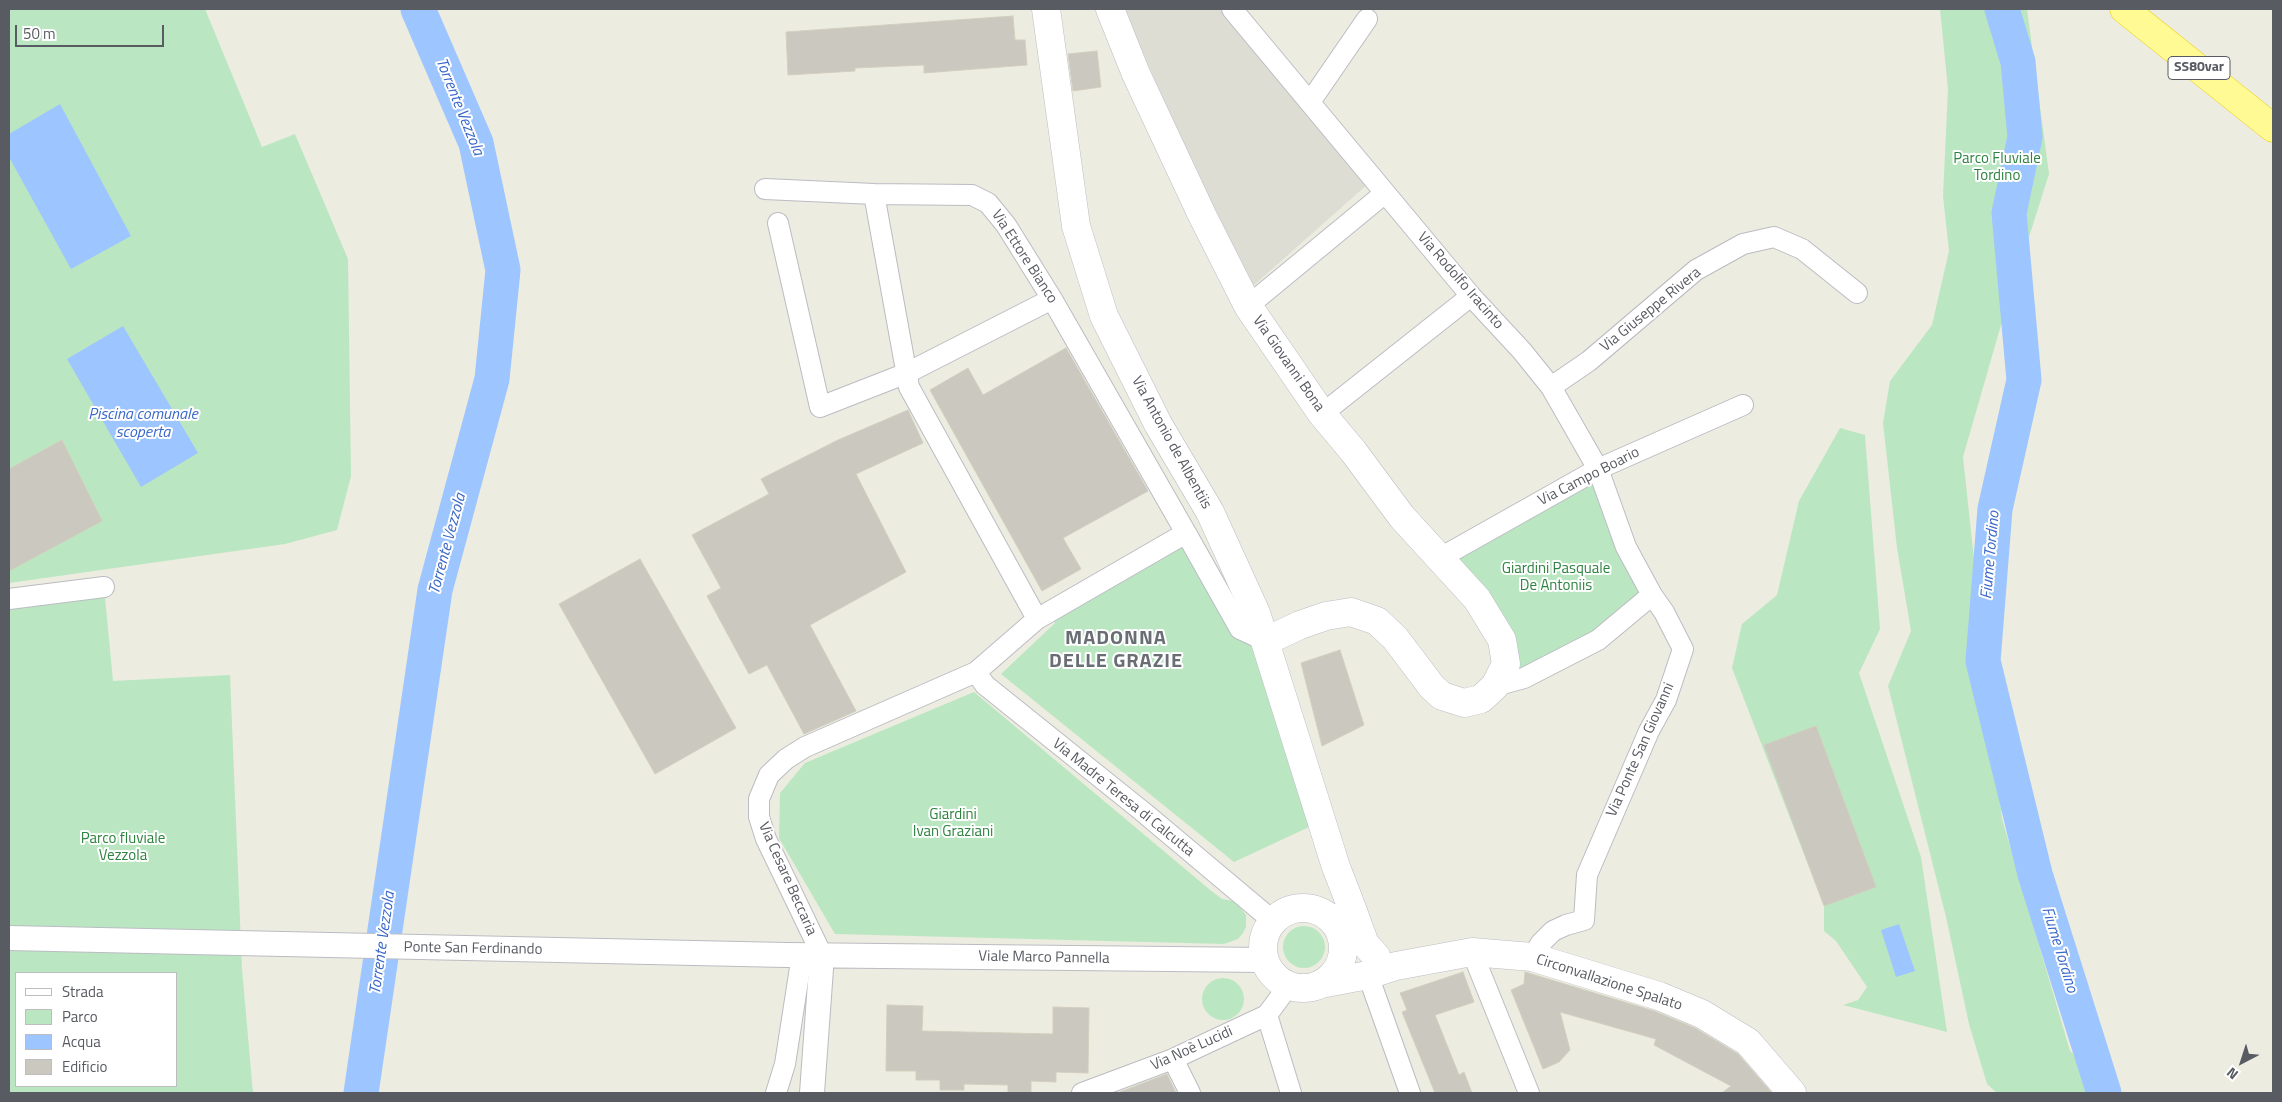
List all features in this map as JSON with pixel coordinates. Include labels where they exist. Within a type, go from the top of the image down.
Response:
[{"type":"highway","name":"SS80var","points":[[2124,9],[2273,128]]},
{"type":"main road","name":"Via Antonio de Albentiis","points":[[1046,9],[1076,226],[1104,316],[1158,424],[1210,512],[1246,589],[1266,641],[1336,867],[1365,944],[1380,966]]},
{"type":"main road","name":"Via Giovanni Bona","points":[[1110,9],[1136,74],[1202,215],[1248,306],[1322,414],[1402,517],[1477,599],[1502,640],[1506,664],[1494,686]]},
{"type":"main road","points":[[1266,641],[1300,625],[1326,616],[1350,612],[1377,621],[1384,627],[1432,687],[1442,696],[1464,702],[1481,699],[1494,686]]},
{"type":"main road","points":[[1311,909],[1330,891],[1336,867]]},
{"type":"main road","points":[[1342,943],[1333,921],[1327,916],[1311,909],[1288,911],[1273,921],[1264,940],[1266,960],[1274,975],[1289,985],[1306,988],[1321,984],[1337,969],[1350,903]]},
{"type":"main road","name":"Circonvallazione Spalato","points":[[1342,943],[1380,966]]},
{"type":"main road","name":"Circonvallazione Spalato","points":[[1321,984],[1380,966],[1472,952],[1532,958],[1660,996],[1702,1014],[1748,1042],[1792,1093]]},
{"type":"street","name":"Via Rodolfo Iracinto","points":[[1232,9],[1471,296],[1522,351],[1551,388],[1598,469]]},
{"type":"street","points":[[1310,102],[1367,19]]},
{"type":"street","name":"Via Ettore Bianco","points":[[765,189],[874,194],[972,195],[988,203],[1006,225],[1052,299],[1240,629],[1266,641]]},
{"type":"street","points":[[1248,306],[1385,193]]},
{"type":"street","points":[[874,194],[909,387],[1037,619],[1186,533]]},
{"type":"street","points":[[778,223],[820,407],[907,373],[1052,299]]},
{"type":"street","name":"Via Giuseppe Rivera","points":[[1551,388],[1588,361],[1696,270],[1743,244],[1774,237],[1802,249],[1857,293]]},
{"type":"street","points":[[1322,414],[1471,296]]},
{"type":"street","name":"Via Campo Boario","points":[[1440,558],[1598,469],[1743,405]]},
{"type":"street","name":"Via Ponte San Giovanni","points":[[1532,958],[1541,942],[1553,930],[1584,920],[1587,875],[1648,730],[1666,700],[1683,649],[1626,547],[1598,469]]},
{"type":"street","points":[[9,599],[104,586]]},
{"type":"street","points":[[1494,686],[1524,678],[1598,640],[1652,595]]},
{"type":"street","name":"Via Cesare Beccaria","points":[[803,955],[758,813],[759,799],[769,774],[786,759],[805,747],[976,672],[1037,619]]},
{"type":"street","name":"Via Madre Teresa di Calcutta","points":[[976,672],[985,685],[1142,811],[1273,921]]},
{"type":"street","name":"Ponte San Ferdinando","points":[[9,938],[803,955]]},
{"type":"street","points":[[1472,952],[1529,1093]]},
{"type":"street","points":[[776,1093],[785,1064],[803,955]]},
{"type":"street","points":[[803,955],[812,1093]]},
{"type":"street","name":"Viale Marco Pannella","points":[[803,955],[1266,960]]},
{"type":"street","points":[[1380,966],[1410,1093]]},
{"type":"street","name":"Via Noè Lucidi","points":[[1082,1093],[1174,1059],[1267,1015],[1289,985]]},
{"type":"street","points":[[1267,1015],[1291,1093]]},
{"type":"street","points":[[1174,1059],[1190,1093]]},
{"type":"shaded area","points":[[1124,9],[1223,9],[1369,183],[1253,286],[1200,185]]},
{"type":"green space","points":[[9,9],[205,9],[262,147],[295,134],[348,259],[351,476],[337,530],[285,544],[9,583]]},
{"type":"green space","name":"Parco Fluviale Tordino","points":[[1940,9],[2027,9],[2049,174],[2001,325],[1963,457],[2002,819],[2070,1051],[2114,1093],[1997,1093],[1987,1084],[1969,1024],[1946,917],[1888,686],[1911,631],[1897,548],[1883,423],[1890,381],[1932,325],[1949,251],[1943,196],[1948,89]]},
{"type":"green space","points":[[1840,428],[1865,435],[1880,629],[1859,673],[1921,857],[1947,1032],[1843,1005],[1858,1000],[1867,987],[1836,941],[1824,931],[1824,906],[1732,668],[1742,624],[1777,595],[1799,501]]},
{"type":"green space","name":"Giardini Pasquale De Antoniis","points":[[1598,469],[1652,595],[1524,678],[1491,621],[1440,558]]},
{"type":"green space","points":[[1186,533],[1250,635],[1322,821],[1234,862],[1001,674],[1055,623],[1049,611]]},
{"type":"green space","name":"Parco fluviale Vezzola","points":[[104,587],[113,681],[230,675],[242,969],[253,1093],[9,1093],[9,608]]},
{"type":"green space","name":"Giardini Ivan Graziani","points":[[974,692],[1209,889],[1222,899],[1233,901],[1238,905],[1246,915],[1246,927],[1238,939],[1224,944],[835,934],[779,838],[780,793],[805,763]]},
{"type":"green space","points":[[1304,926],[1319,932],[1325,947],[1319,962],[1304,968],[1289,962],[1283,947],[1289,932]]},
{"type":"green space","points":[[1223,978],[1238,984],[1244,999],[1238,1014],[1223,1020],[1208,1014],[1202,999],[1208,984]]},
{"type":"water","points":[[60,104],[131,236],[71,269],[9,157],[9,134]]},
{"type":"water","name":"Piscina comunale scoperta","points":[[123,326],[198,453],[141,487],[67,359]]},
{"type":"water","points":[[1899,924],[1915,971],[1896,977],[1881,930]]},
{"type":"building","points":[[1013,16],[1015,40],[1025,40],[1027,65],[924,73],[924,65],[855,68],[855,71],[788,75],[786,32]]},
{"type":"building","points":[[1097,51],[1101,87],[1073,91],[1068,54]]},
{"type":"building","points":[[1066,348],[1148,491],[1063,538],[1081,569],[1042,591],[930,390],[968,368],[983,395]]},
{"type":"building","points":[[908,410],[923,443],[856,474],[906,572],[810,625],[856,711],[804,734],[767,665],[749,674],[707,596],[721,588],[692,535],[769,494],[761,479],[838,440]]},
{"type":"building","points":[[62,440],[102,521],[9,571],[9,469]]},
{"type":"building","points":[[640,559],[736,728],[655,774],[559,604]]},
{"type":"building","points":[[1340,650],[1364,725],[1322,746],[1301,663]]},
{"type":"building","points":[[1816,726],[1876,887],[1824,906],[1764,745]]},
{"type":"building","points":[[1463,972],[1474,1002],[1435,1015],[1459,1075],[1464,1072],[1472,1093],[1435,1093],[1402,1012],[1407,1010],[1400,993]]},
{"type":"building","points":[[1525,972],[1654,1011],[1695,1028],[1738,1054],[1772,1093],[1722,1093],[1731,1086],[1654,1045],[1656,1039],[1560,1012],[1570,1050],[1559,1062],[1543,1069],[1511,990],[1524,984]]},
{"type":"building","points":[[887,1005],[923,1006],[922,1031],[1053,1034],[1053,1007],[1089,1008],[1088,1073],[1056,1072],[1056,1082],[1031,1081],[1031,1092],[1008,1092],[1008,1085],[964,1084],[964,1090],[940,1090],[940,1080],[916,1080],[916,1071],[886,1071]]},
{"type":"building","points":[[1167,1074],[1176,1093],[1120,1093],[1120,1092]]},
{"type":"waterway","name":"Torrente Vezzola","points":[[361,1093],[435,590],[492,379],[503,270],[476,143],[418,9]]},
{"type":"waterway","name":"Fiume Tordino","points":[[2002,9],[2018,62],[2025,137],[2009,213],[2024,380],[1995,509],[1983,661],[2035,874],[2104,1093]]},
{"type":"district","name":"MADONNA DELLE GRAZIE","points":[[1116,650]]}]
